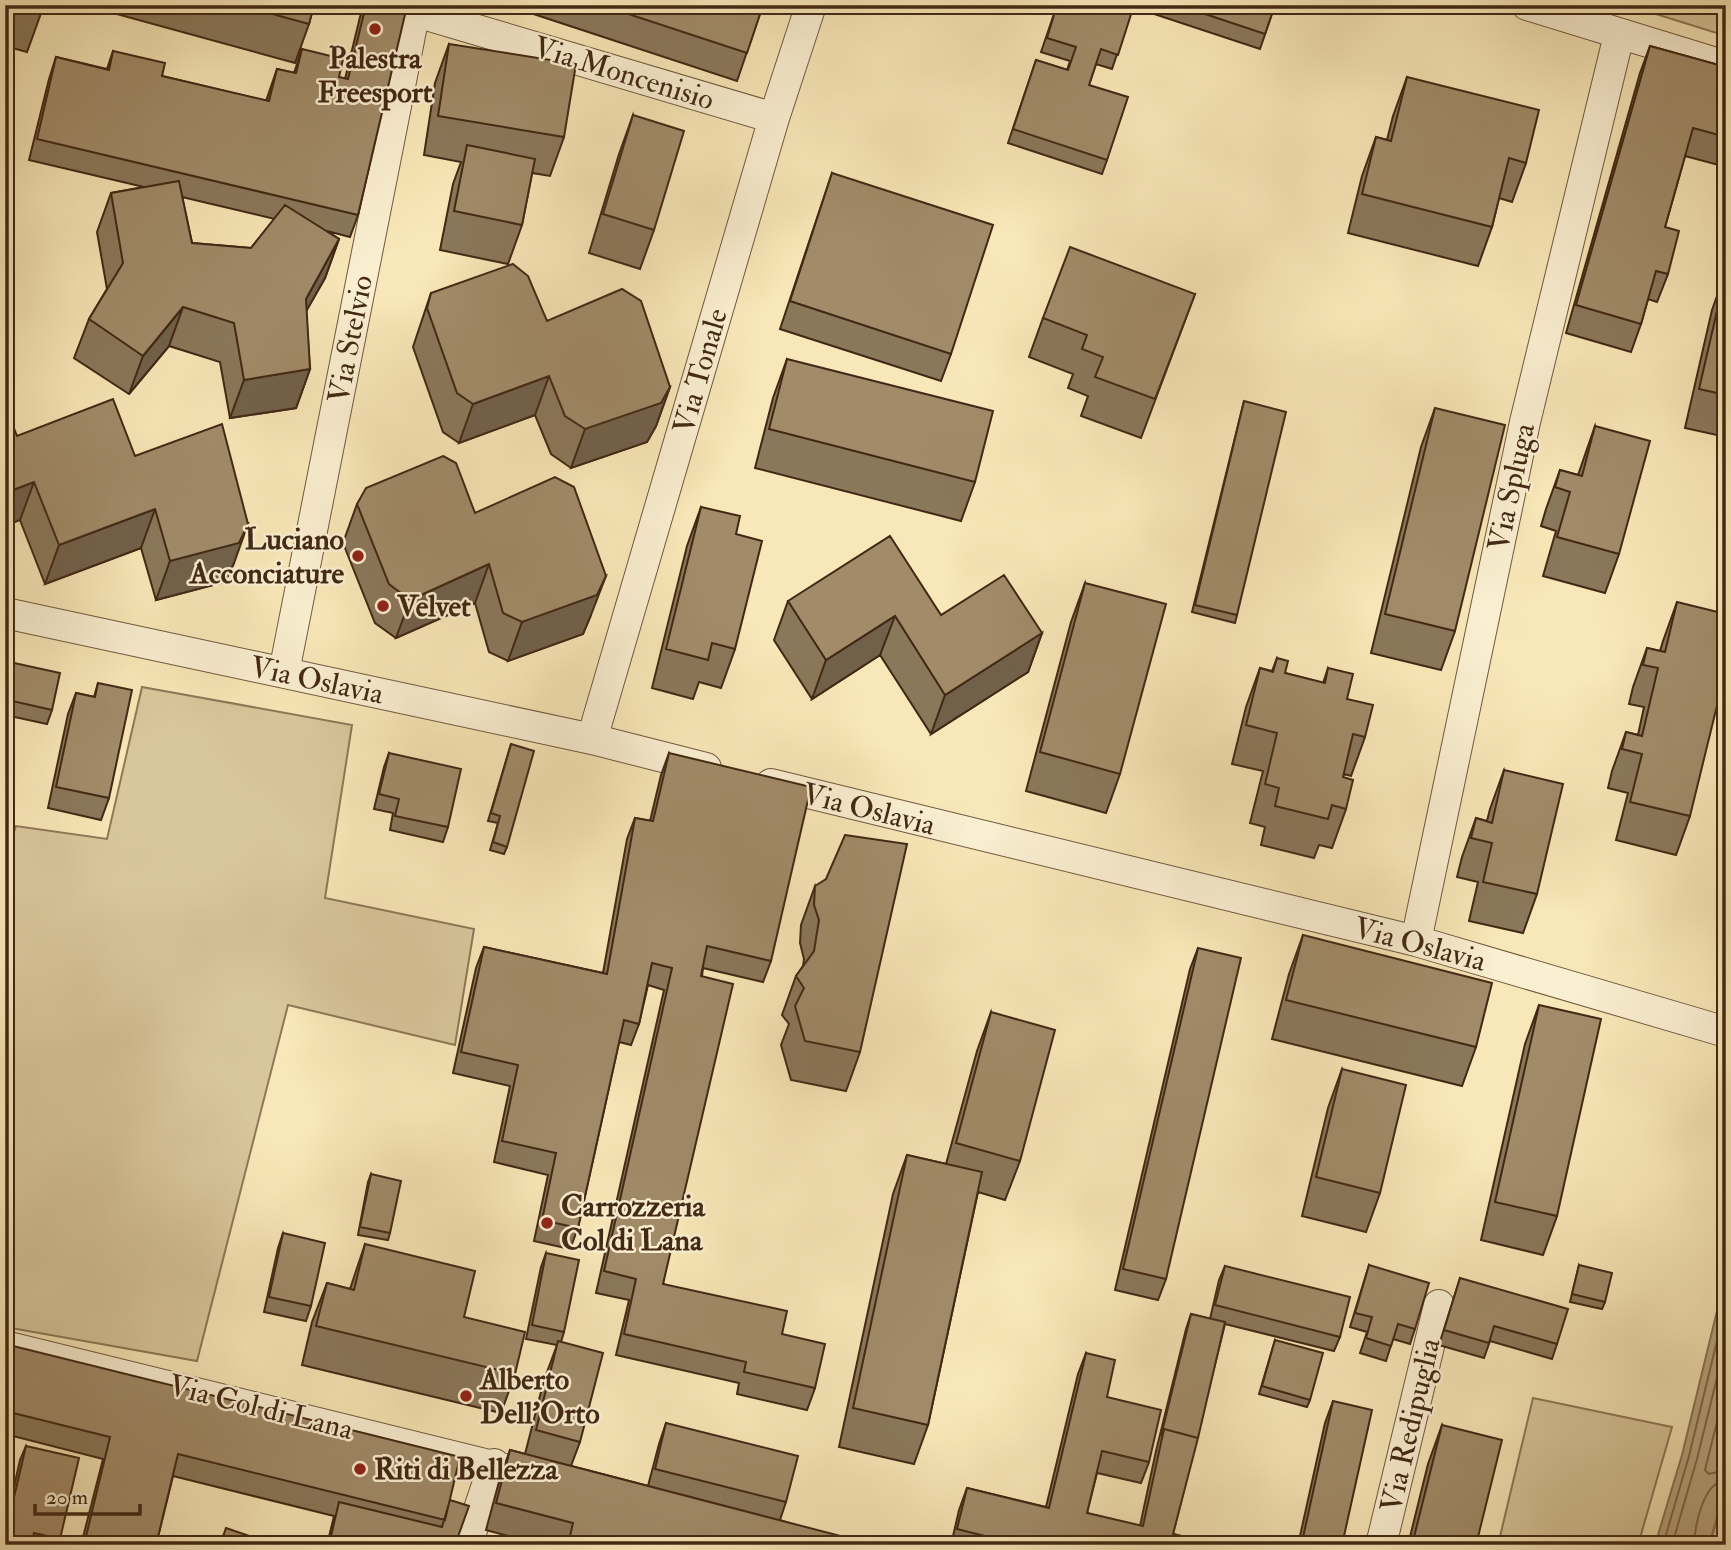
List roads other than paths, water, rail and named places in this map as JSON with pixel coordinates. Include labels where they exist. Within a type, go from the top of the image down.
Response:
[{"type":"street","name":"Via Tonale","points":[[592,738],[774,118],[811,5]]},
{"type":"street","points":[[1528,5],[1726,66]]},
{"type":"street","name":"Via Moncenisio","points":[[408,7],[774,118]]},
{"type":"street","name":"Via Stelvio","points":[[285,672],[408,7]]},
{"type":"street","name":"Via Spluga","points":[[1416,941],[1525,422],[1619,35]]},
{"type":"street","name":"Via Oslavia","points":[[5,613],[592,738],[970,835],[1158,877],[1416,941],[1726,1032]]},
{"type":"street","name":"Via Redipuglia","points":[[1381,1545],[1439,1305]]},
{"type":"street","name":"Via Col di Lana","points":[[5,1346],[494,1464],[575,1487]]},
{"type":"street","points":[[467,1545],[494,1464]]},
{"type":"water","points":[[1726,1274],[1726,1485],[1709,1545],[1655,1545],[1682,1455]]},
{"type":"place","name":"Palestra Freesport","points":[[375,29]]},
{"type":"place","name":"Luciano Acconciature","points":[[358,556]]},
{"type":"place","name":"Velvet","points":[[383,606]]},
{"type":"place","name":"Carrozzeria Col di Lana","points":[[547,1223]]},
{"type":"place","name":"Alberto Dell'Orto","points":[[466,1396]]},
{"type":"place","name":"Riti di Bellezza","points":[[360,1469]]}]
